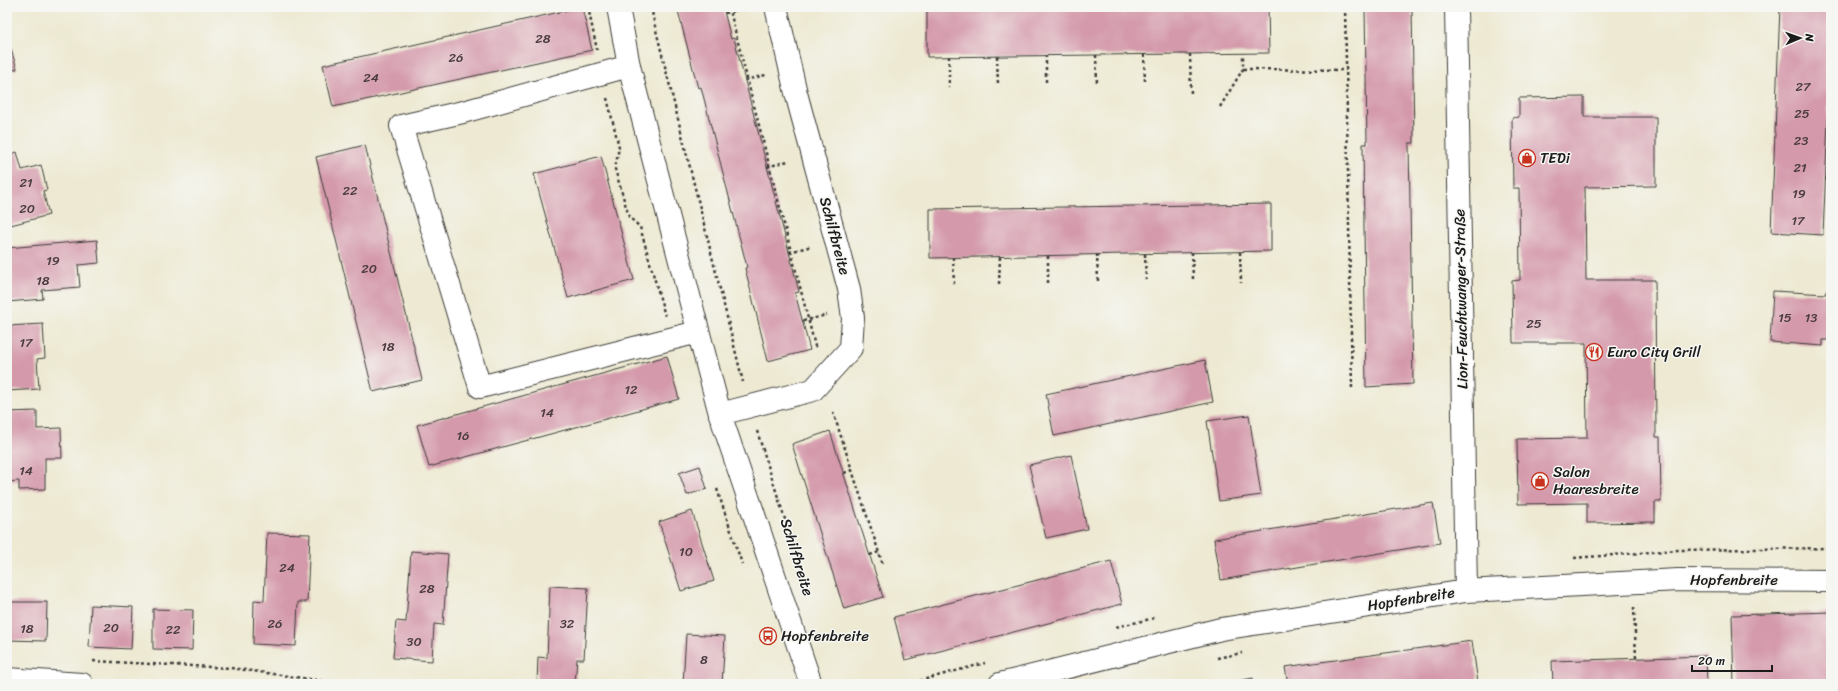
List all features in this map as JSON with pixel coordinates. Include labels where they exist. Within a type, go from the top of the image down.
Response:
[{"type":"street","name":"Schilfbreite","points":[[618,7],[629,66],[720,414],[811,684]]},
{"type":"street","name":"Schilfbreite","points":[[720,414],[750,408],[813,390],[851,348],[852,318],[849,289],[796,93],[776,7]]},
{"type":"street","name":"Lion-Feuchtwanger-Straße","points":[[1456,7],[1466,591]]},
{"type":"street","points":[[629,66],[463,112],[401,126],[480,387],[698,332]]},
{"type":"street","name":"Hopfenbreite","points":[[1000,684],[1221,629],[1466,591],[1678,580],[1831,581]]},
{"type":"street","points":[[7,680],[82,684]]},
{"type":"path","name":"Schilfbreite","points":[[651,7],[656,34],[750,408],[797,557]]},
{"type":"path","points":[[729,7],[746,80],[823,379]]},
{"type":"path","points":[[725,14],[750,7]]},
{"type":"path","points":[[1345,7],[1352,389]]},
{"type":"path","points":[[1220,108],[1243,69],[1243,53]]},
{"type":"path","points":[[1144,54],[1144,81]]},
{"type":"path","points":[[1190,54],[1190,95]]},
{"type":"path","points":[[1046,55],[1046,84]]},
{"type":"path","points":[[1096,55],[1097,83]]},
{"type":"path","points":[[949,56],[949,87]]},
{"type":"path","points":[[997,56],[998,85]]},
{"type":"path","points":[[1243,69],[1346,70]]},
{"type":"path","points":[[746,80],[773,73]]},
{"type":"path","points":[[768,167],[795,160]]},
{"type":"path","points":[[790,252],[817,244]]},
{"type":"path","points":[[1192,252],[1193,278]]},
{"type":"path","points":[[1240,252],[1241,283]]},
{"type":"path","points":[[1097,254],[1098,282]]},
{"type":"path","points":[[1145,254],[1146,280]]},
{"type":"path","points":[[1000,256],[1000,284]]},
{"type":"path","points":[[1048,256],[1048,283]]},
{"type":"path","points":[[954,258],[954,286]]},
{"type":"path","points":[[803,321],[834,314]]},
{"type":"path","points":[[833,412],[883,565]]},
{"type":"path","points":[[844,473],[852,470]]},
{"type":"path","points":[[870,555],[878,552]]},
{"type":"path","points":[[1627,605],[1634,604],[1636,658]]},
{"type":"path","points":[[1210,659],[1249,652]]},
{"type":"path","points":[[85,660],[231,668],[345,684]]},
{"type":"building","points":[[582,7],[592,50],[333,107],[323,65]]},
{"type":"building","points":[[677,7],[723,7],[731,39],[734,38],[789,252],[799,292],[795,293],[810,350],[768,361],[745,268],[747,267],[701,87],[698,88]]},
{"type":"building","points":[[1268,7],[1269,53],[927,57],[927,10]]},
{"type":"building","points":[[1365,7],[1412,7],[1414,143],[1409,143],[1413,384],[1366,387],[1363,144],[1367,144]]},
{"type":"building","points":[[1780,7],[1831,7],[1830,74],[1823,235],[1771,232]]},
{"type":"building","points":[[10,46],[17,69],[7,71],[7,47]]},
{"type":"building","points":[[1584,97],[1584,117],[1656,117],[1656,186],[1585,187],[1586,280],[1655,280],[1656,437],[1660,437],[1661,502],[1655,502],[1655,522],[1587,523],[1587,503],[1518,504],[1517,439],[1587,438],[1586,343],[1513,343],[1512,281],[1520,280],[1519,188],[1513,188],[1512,118],[1519,117],[1519,98]]},
{"type":"building","points":[[365,145],[422,380],[373,392],[316,157]]},
{"type":"building","points":[[17,152],[22,170],[41,165],[47,190],[43,191],[49,215],[7,226],[7,155]]},
{"type":"building","points":[[601,156],[634,280],[568,298],[534,174]]},
{"type":"building","points":[[1271,204],[1271,251],[930,258],[930,209]]},
{"type":"building","points":[[97,240],[99,263],[78,265],[80,287],[42,290],[43,299],[7,302],[7,248]]},
{"type":"building","points":[[1826,290],[1831,290],[1831,340],[1823,340],[1823,346],[1770,342],[1773,291],[1826,294]]},
{"type":"building","points":[[43,324],[45,358],[37,359],[39,389],[7,391],[7,326]]},
{"type":"building","points":[[667,356],[679,399],[429,467],[417,425]]},
{"type":"building","points":[[1205,360],[1213,402],[1054,436],[1046,394]]},
{"type":"building","points":[[37,411],[37,429],[61,428],[62,458],[45,458],[45,489],[19,490],[19,481],[7,482],[7,412]]},
{"type":"building","points":[[1249,415],[1261,495],[1219,501],[1207,421]]},
{"type":"building","points":[[830,431],[883,597],[844,609],[792,444]]},
{"type":"building","points":[[1071,455],[1087,529],[1046,538],[1029,465]]},
{"type":"building","points":[[700,466],[707,489],[687,495],[679,473]]},
{"type":"building","points":[[1433,503],[1440,543],[1221,580],[1214,539]]},
{"type":"building","points":[[692,511],[714,581],[681,591],[659,522]]},
{"type":"building","points":[[267,533],[310,534],[307,602],[298,602],[296,646],[253,644],[254,600],[264,601]]},
{"type":"building","points":[[411,551],[448,554],[443,625],[434,624],[432,661],[393,658],[396,621],[406,622]]},
{"type":"building","points":[[1111,561],[1122,604],[905,660],[894,617]]},
{"type":"building","points":[[550,586],[588,588],[584,659],[577,659],[575,684],[537,684],[538,657],[547,658]]},
{"type":"building","points":[[7,602],[47,602],[46,641],[7,640]]},
{"type":"building","points":[[91,605],[133,607],[131,649],[89,647]]},
{"type":"building","points":[[153,609],[193,610],[192,650],[153,649]]},
{"type":"building","points":[[1831,612],[1831,684],[1734,684],[1732,615]]},
{"type":"building","points":[[686,634],[725,636],[722,684],[683,684]]},
{"type":"building","points":[[1472,641],[1478,683],[1288,684],[1285,667]]},
{"type":"building","points":[[1706,656],[1707,684],[1553,684],[1552,661]]},
{"type":"building","points":[[1253,678],[1254,684],[1227,684],[1227,683]]},
{"type":"place","name":"TEDi","points":[[1527,158]]},
{"type":"place","name":"Euro City Grill","points":[[1594,352]]},
{"type":"place","name":"Salon Haaresbreite","points":[[1540,481]]},
{"type":"place","name":"Hopfenbreite","points":[[768,636]]}]
